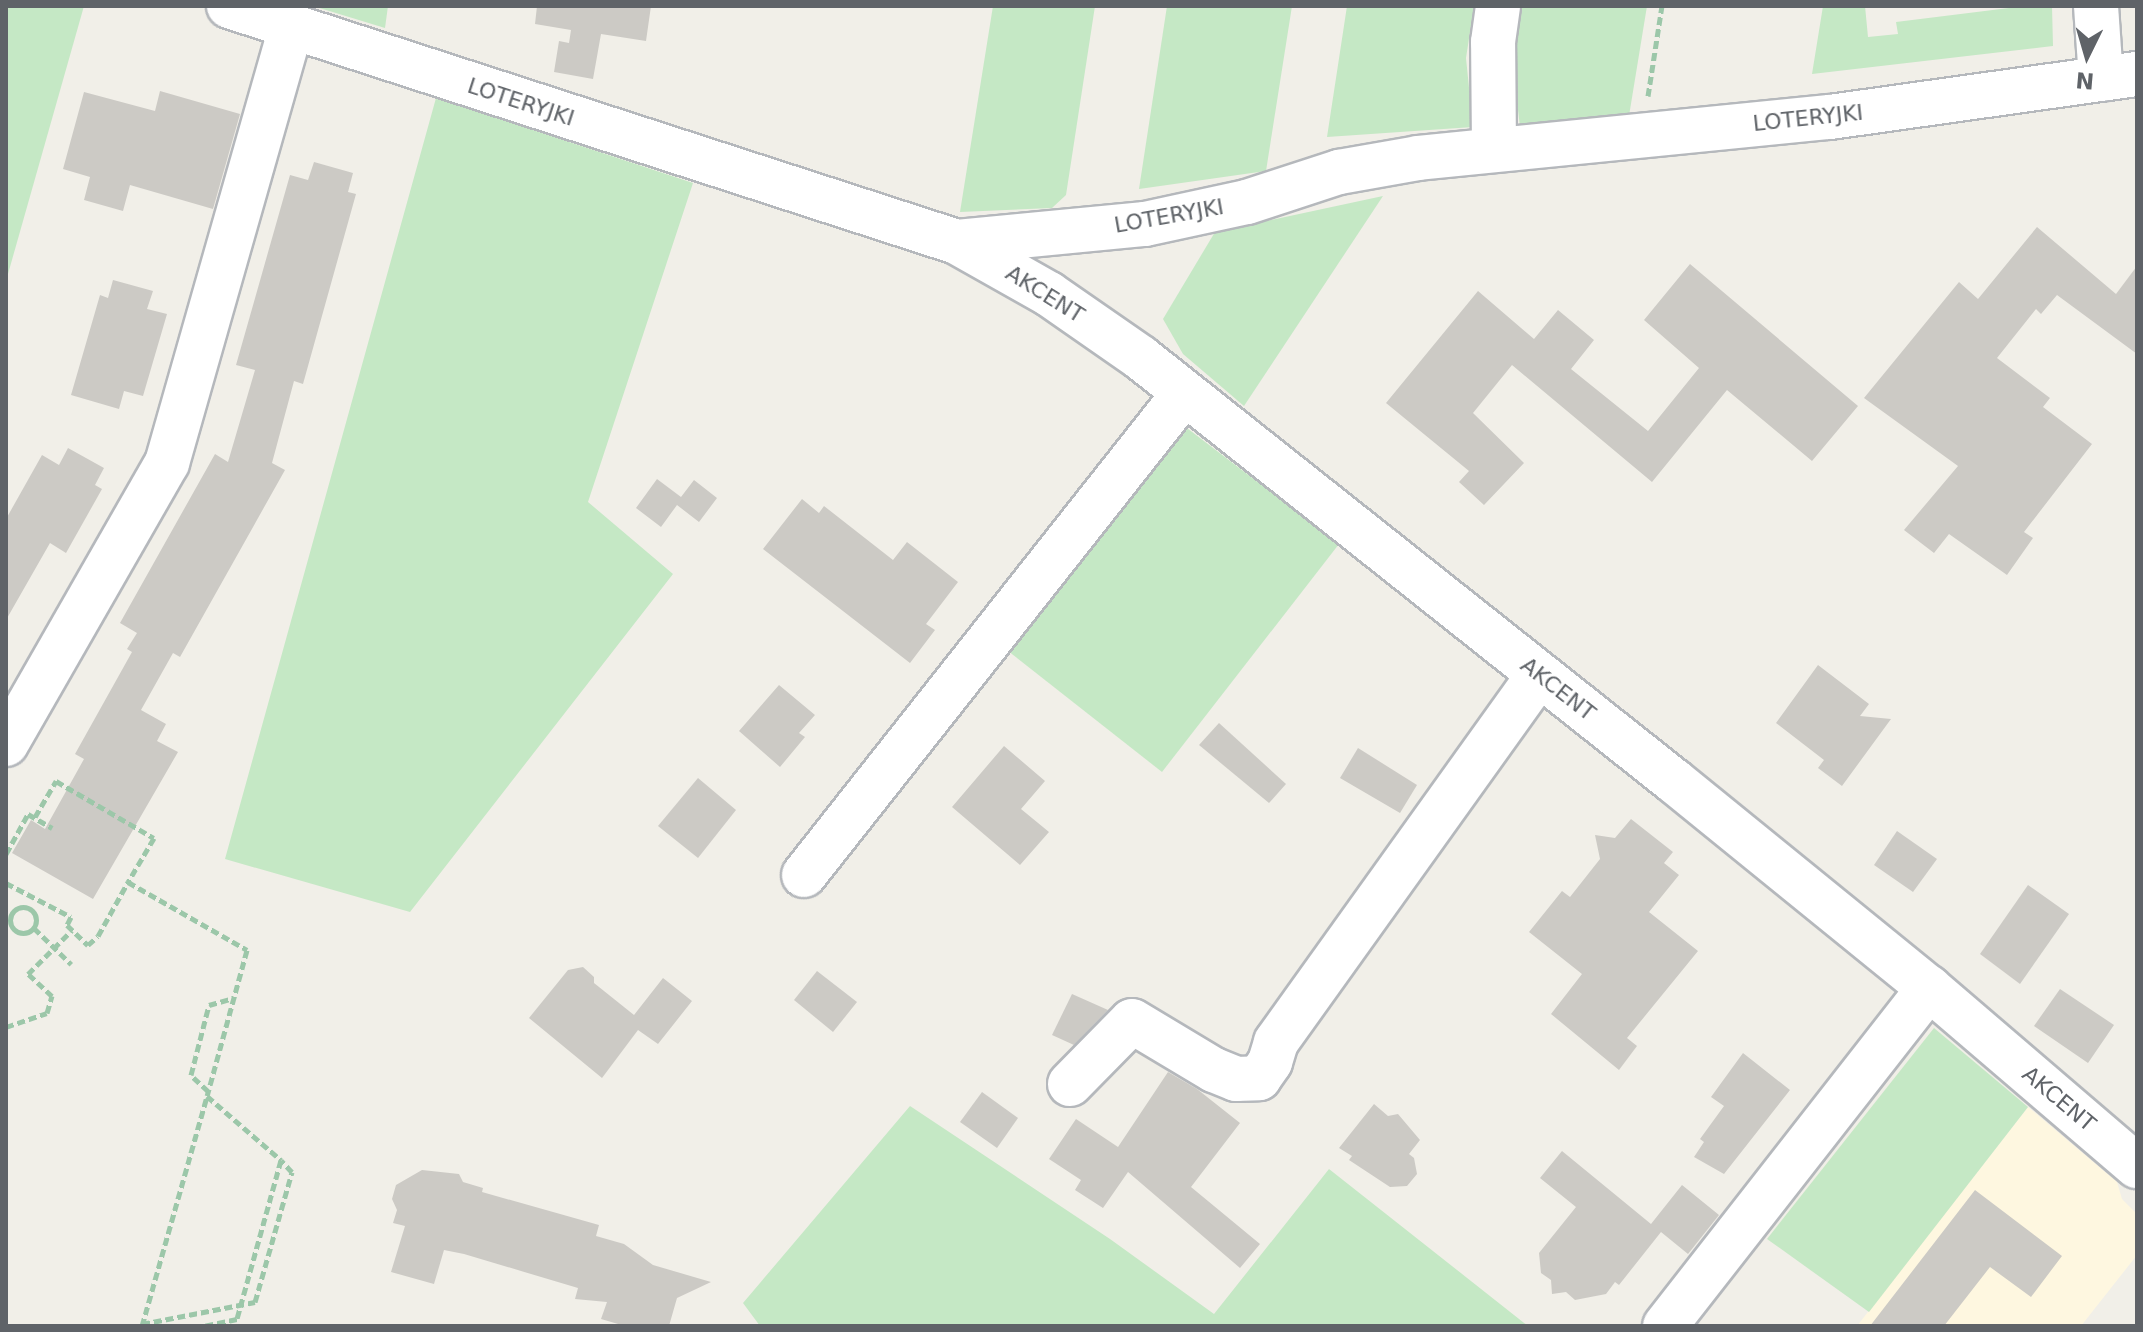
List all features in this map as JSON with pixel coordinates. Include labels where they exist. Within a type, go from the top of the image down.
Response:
[{"type":"street","name":"LOTERYJKI","points":[[229,6],[957,242],[1145,224],[1247,202],[1339,172],[1494,148],[1830,117],[2119,77]]},
{"type":"street","points":[[1494,148],[1492,53],[1498,6]]},
{"type":"street","points":[[2096,6],[2119,77]]},
{"type":"street","points":[[6,744],[167,463],[291,27]]},
{"type":"street","name":"AKCENT","points":[[957,242],[1049,294],[1141,358],[1183,395],[1539,674],[1929,988],[2137,1166]]},
{"type":"street","points":[[804,875],[1183,395]]},
{"type":"street","points":[[1070,1084],[1132,1021],[1214,1070],[1236,1079],[1259,1078],[1270,1062],[1276,1042],[1539,674]]},
{"type":"street","points":[[1665,1326],[1929,988]]},
{"type":"path","points":[[1658,133],[1648,115],[1647,98],[1662,6]]},
{"type":"path","points":[[6,883],[71,917],[67,925],[88,945],[98,936],[154,838],[56,781],[35,817]]},
{"type":"path","points":[[6,854],[28,814],[52,828]]},
{"type":"path","points":[[128,882],[247,950],[234,998],[208,1093],[142,1325],[255,1302],[292,1172],[208,1093],[191,1075],[209,1005],[234,998]]},
{"type":"path","points":[[19,907],[28,908],[36,918],[34,928],[24,933],[15,931],[8,916],[19,907]]},
{"type":"path","points":[[34,928],[71,964]]},
{"type":"path","points":[[6,1027],[15,1021],[47,1013],[52,996],[28,974],[72,930]]},
{"type":"path","points":[[203,1326],[237,1319],[281,1160]]},
{"type":"shaded area","points":[[2028,1107],[2117,1182],[2122,1199],[2137,1214],[2137,1255],[2081,1326],[1857,1326]]},
{"type":"green space","points":[[6,6],[84,6],[6,281]]},
{"type":"green space","points":[[313,6],[388,6],[385,28]]},
{"type":"green space","points":[[993,6],[1095,6],[1066,195],[1052,208],[960,212]]},
{"type":"green space","points":[[1167,6],[1292,6],[1266,171],[1139,189]]},
{"type":"green space","points":[[1347,6],[1474,6],[1466,58],[1473,127],[1327,137]]},
{"type":"green space","points":[[1521,6],[1647,6],[1628,122],[1520,127],[1512,58]]},
{"type":"green space","points":[[1823,6],[1865,6],[1868,37],[1898,34],[1896,22],[2025,6],[2052,6],[2053,46],[1812,74]]},
{"type":"green space","points":[[436,98],[693,183],[588,502],[673,574],[410,912],[225,859]]},
{"type":"green space","points":[[1383,196],[1244,406],[1183,354],[1163,319],[1215,232]]},
{"type":"green space","points":[[1179,422],[1339,544],[1162,772],[1003,647]]},
{"type":"green space","points":[[1934,1028],[2028,1107],[1869,1312],[1767,1239]]},
{"type":"green space","points":[[910,1106],[1110,1239],[1214,1314],[1329,1169],[1528,1326],[760,1326],[743,1303]]},
{"type":"building","points":[[537,6],[651,6],[646,41],[601,34],[593,79],[554,72],[559,41],[569,43],[571,30],[535,24]]},
{"type":"building","points":[[160,91],[240,114],[213,209],[130,185],[123,211],[84,200],[90,177],[63,169],[84,92],[155,111]]},
{"type":"building","points":[[314,162],[353,173],[348,192],[356,194],[303,384],[294,381],[272,463],[285,470],[180,657],[173,653],[141,710],[166,724],[157,741],[178,752],[93,899],[12,853],[31,820],[45,829],[84,759],[75,754],[132,652],[127,649],[137,633],[120,623],[215,454],[228,462],[255,370],[236,365],[290,175],[308,180]]},
{"type":"building","points":[[2037,227],[2116,294],[2137,266],[2137,354],[2057,295],[2041,314],[2036,309],[1997,358],[2050,398],[2043,407],[2092,444],[2024,532],[2033,538],[2007,575],[1949,534],[1934,553],[1904,530],[1958,466],[1864,398],[1959,282],[1978,299]]},
{"type":"building","points":[[1690,264],[1858,406],[1812,461],[1727,390],[1652,482],[1512,365],[1473,413],[1524,463],[1484,505],[1459,482],[1469,471],[1386,403],[1478,291],[1534,339],[1558,310],[1594,340],[1571,369],[1648,431],[1699,368],[1644,320]]},
{"type":"building","points":[[113,280],[153,291],[147,309],[167,314],[143,396],[124,391],[119,409],[71,395],[100,295],[108,298]]},
{"type":"building","points":[[68,448],[104,468],[95,485],[102,489],[66,553],[50,543],[6,620],[6,519],[42,455],[59,465]]},
{"type":"building","points":[[657,479],[681,497],[694,480],[717,498],[699,522],[677,505],[661,527],[636,508]]},
{"type":"building","points":[[802,499],[819,513],[824,506],[893,560],[907,542],[958,582],[926,624],[935,630],[910,663],[763,549]]},
{"type":"building","points":[[1818,665],[1869,704],[1860,716],[1891,719],[1842,786],[1818,768],[1824,760],[1776,723]]},
{"type":"building","points":[[779,685],[815,715],[799,733],[805,737],[780,767],[739,731]]},
{"type":"building","points":[[1219,723],[1286,784],[1269,803],[1199,745]]},
{"type":"building","points":[[1004,746],[1045,781],[1021,809],[1049,832],[1020,865],[952,807]]},
{"type":"building","points":[[1358,748],[1417,785],[1400,813],[1340,778]]},
{"type":"building","points":[[698,778],[736,810],[698,858],[658,826]]},
{"type":"building","points":[[1631,819],[1673,852],[1664,863],[1679,875],[1649,912],[1698,951],[1627,1038],[1637,1046],[1619,1070],[1551,1014],[1582,974],[1529,932],[1562,891],[1570,897],[1600,859],[1595,835],[1615,838]]},
{"type":"building","points":[[1897,831],[1937,859],[1913,892],[1874,865]]},
{"type":"building","points":[[2028,885],[2069,914],[2020,984],[1980,954]]},
{"type":"building","points":[[583,967],[594,977],[594,983],[634,1015],[663,978],[692,1001],[658,1044],[638,1030],[602,1078],[529,1018],[568,970]]},
{"type":"building","points":[[817,971],[857,1002],[833,1032],[794,1000]]},
{"type":"building","points":[[2060,989],[2114,1025],[2088,1063],[2034,1026]]},
{"type":"building","points":[[1072,994],[1108,1010],[1074,1045],[1052,1035]]},
{"type":"building","points":[[1743,1053],[1790,1090],[1724,1174],[1694,1157],[1704,1142],[1700,1139],[1724,1106],[1711,1097]]},
{"type":"building","points":[[1168,1072],[1197,1089],[1240,1123],[1191,1187],[1260,1244],[1240,1268],[1128,1172],[1103,1208],[1075,1190],[1081,1180],[1049,1159],[1076,1119],[1118,1147]]},
{"type":"building","points":[[982,1092],[1018,1118],[997,1148],[960,1122]]},
{"type":"building","points":[[1374,1104],[1388,1116],[1398,1114],[1420,1140],[1409,1154],[1414,1158],[1417,1174],[1407,1186],[1390,1187],[1349,1160],[1352,1156],[1339,1148]]},
{"type":"building","points":[[1562,1151],[1651,1224],[1682,1185],[1719,1215],[1688,1254],[1661,1232],[1619,1285],[1615,1282],[1606,1294],[1575,1300],[1566,1292],[1552,1294],[1551,1280],[1541,1273],[1539,1253],[1576,1207],[1540,1178]]},
{"type":"building","points":[[422,1170],[459,1174],[463,1182],[483,1188],[482,1192],[599,1225],[596,1236],[624,1244],[653,1265],[711,1282],[677,1298],[669,1326],[625,1326],[601,1319],[607,1302],[575,1299],[578,1288],[464,1254],[444,1250],[434,1284],[391,1272],[405,1226],[393,1223],[397,1210],[392,1199],[396,1185]]},
{"type":"building","points":[[1975,1190],[2062,1256],[2031,1297],[1990,1267],[1944,1326],[1870,1326]]}]
